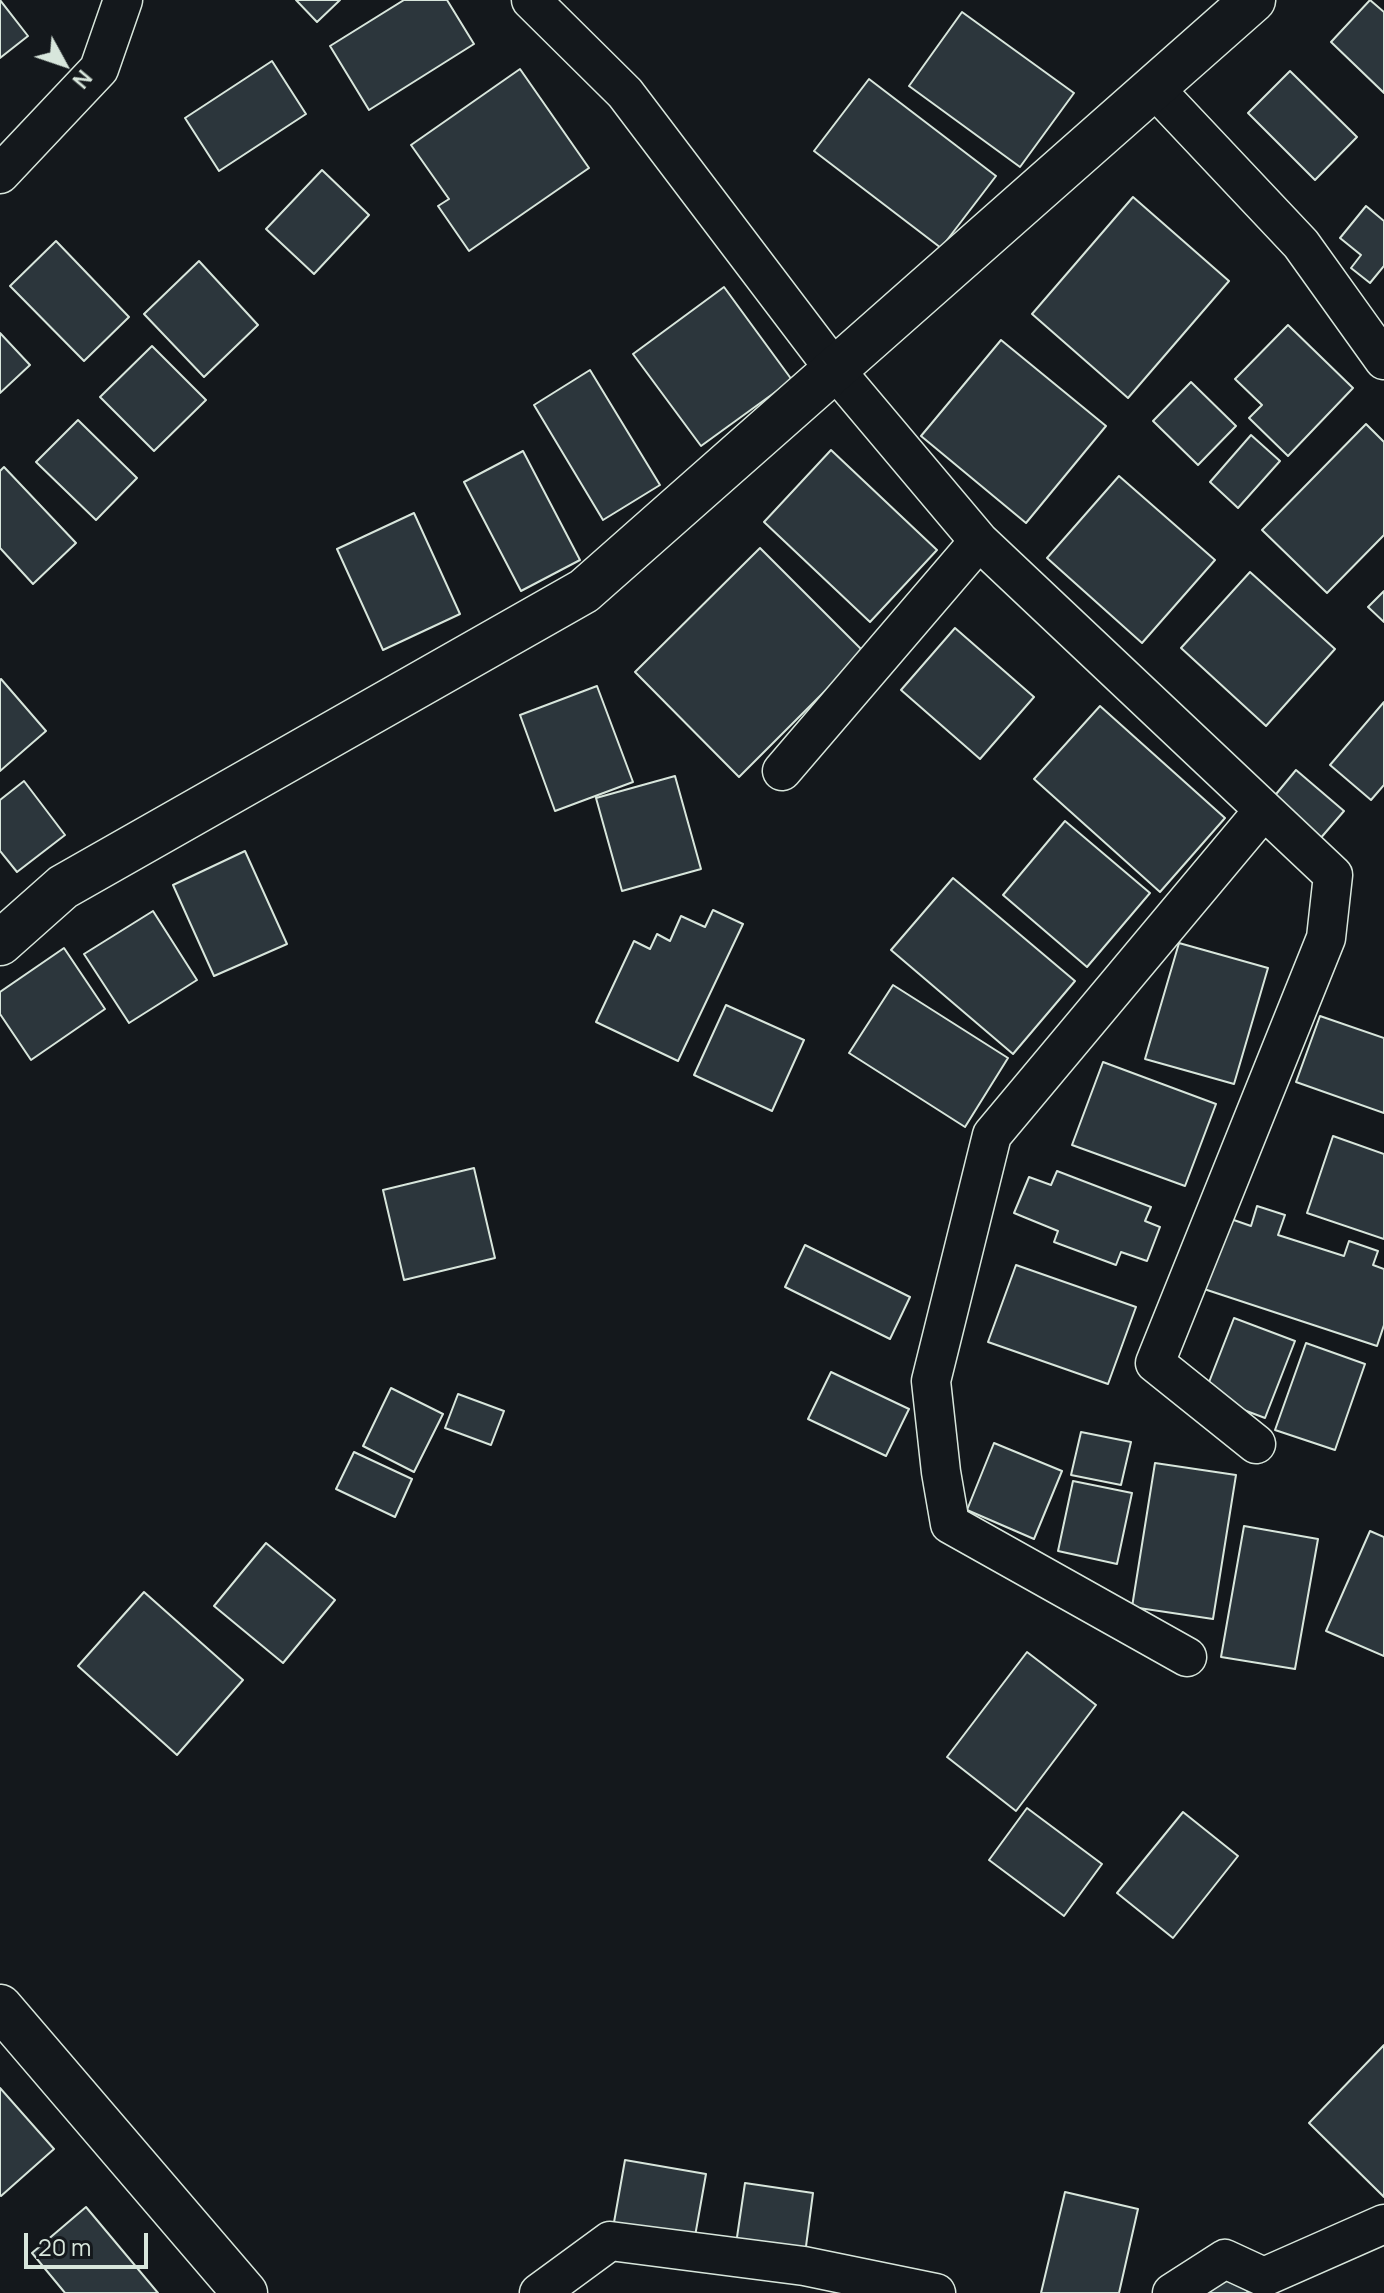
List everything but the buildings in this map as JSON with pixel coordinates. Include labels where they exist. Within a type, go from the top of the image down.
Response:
[{"type":"street","points":[[0,174],[99,69],[123,0]]},
{"type":"street","points":[[531,0],[625,93],[835,370],[979,541],[1333,875],[1326,938],[1155,1363],[1256,1444]]},
{"type":"street","points":[[0,943],[63,887],[584,591],[1253,0]]},
{"type":"street","points":[[1154,88],[1301,244],[1384,360]]},
{"type":"street","points":[[782,771],[979,541]]},
{"type":"street","points":[[1187,1657],[950,1524],[931,1381],[992,1135],[1263,811]]},
{"type":"street","points":[[0,2007],[245,2293]]},
{"type":"street","points":[[1172,2293],[1225,2259],[1264,2277],[1384,2224]]},
{"type":"street","points":[[539,2293],[610,2241],[806,2279],[936,2293]]}]
